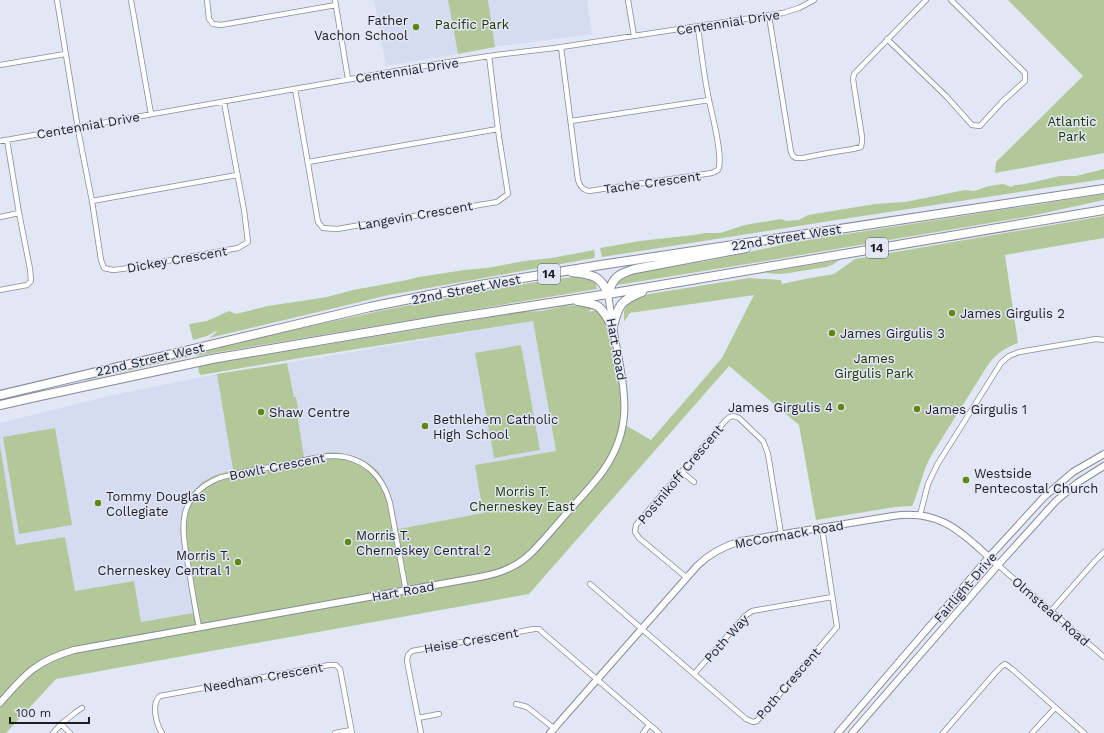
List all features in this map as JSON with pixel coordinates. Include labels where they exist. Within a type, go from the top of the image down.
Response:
[{"type":"highway","name":"22nd Street West","points":[[0,395],[370,307],[474,286],[607,264],[1104,189]]},
{"type":"highway","points":[[1048,219],[1104,206]]},
{"type":"highway","name":"22nd Street West","points":[[0,405],[212,359],[651,287],[1104,210]]},
{"type":"highway","points":[[608,294],[610,285],[625,272],[731,252],[775,239]]},
{"type":"highway","points":[[565,271],[585,274],[597,278],[605,286],[608,294]]},
{"type":"highway","points":[[613,327],[617,311],[622,303],[632,296],[651,287]]},
{"type":"highway","points":[[572,299],[598,305],[605,312],[613,327]]},
{"type":"street","name":"Dickey Crescent","points":[[57,0],[65,54],[102,264],[104,268],[122,269],[230,250],[238,248],[248,242],[244,210],[224,102]]},
{"type":"street","points":[[131,0],[151,114]]},
{"type":"street","points":[[207,0],[209,19],[213,24],[221,25],[335,3],[348,79]]},
{"type":"street","points":[[628,0],[634,36]]},
{"type":"street","name":"Centennial Drive","points":[[0,141],[348,79],[488,56],[561,47],[769,16],[791,11],[814,0]]},
{"type":"street","points":[[769,16],[791,152],[796,158],[803,158],[861,147],[862,136],[853,79],[854,74],[926,0]]},
{"type":"street","points":[[888,39],[946,96],[972,125],[980,126],[1002,102],[1025,81],[1025,73],[951,0]]},
{"type":"street","name":"Tache Crescent","points":[[561,47],[578,180],[582,188],[585,190],[597,190],[712,173],[718,170],[720,163],[716,134],[709,100],[698,27]]},
{"type":"street","points":[[0,65],[65,54]]},
{"type":"street","name":"Langevin Crescent","points":[[295,89],[318,222],[323,228],[337,229],[497,202],[508,194],[488,56]]},
{"type":"street","points":[[571,121],[709,100]]},
{"type":"street","points":[[308,162],[498,129]]},
{"type":"street","points":[[0,290],[27,285],[31,281],[7,140]]},
{"type":"street","points":[[92,201],[237,174]]},
{"type":"street","points":[[0,217],[19,213]]},
{"type":"street","name":"Hart Road","points":[[0,703],[30,670],[54,656],[74,650],[488,576],[503,571],[529,555],[600,475],[610,461],[617,447],[625,415],[624,388],[608,294]]},
{"type":"street","points":[[920,515],[928,484],[937,465],[998,366],[1004,360],[1019,352],[1096,339],[1104,340]]},
{"type":"street","name":"Postnikoff Crescent","points":[[686,577],[639,538],[635,532],[635,528],[638,522],[726,420],[732,416],[739,418],[766,446],[781,534]]},
{"type":"street","name":"Fairlight Drive","points":[[838,733],[1044,497],[1058,484],[1080,468],[1104,454]]},
{"type":"street","name":"Bowlt Crescent","points":[[199,627],[183,532],[185,512],[188,504],[195,494],[206,484],[219,478],[321,458],[339,456],[357,461],[369,467],[381,480],[390,503],[406,591]]},
{"type":"street","name":"Fairlight Drive","points":[[852,733],[998,565],[1056,501],[1082,479],[1104,466]]},
{"type":"street","points":[[682,472],[694,482]]},
{"type":"street","name":"McCormack Road","points":[[552,731],[686,577],[702,561],[722,548],[741,541],[781,534],[900,515],[920,515],[937,519],[954,527],[998,565]]},
{"type":"street","name":"Poth Crescent","points":[[590,584],[746,719],[753,722],[757,720],[837,627],[822,528]]},
{"type":"street","points":[[1051,611],[1104,552]]},
{"type":"street","name":"Olmstead Road","points":[[998,565],[1103,655]]},
{"type":"street","name":"Poth Way","points":[[694,674],[745,616],[752,611],[832,597]]},
{"type":"street","name":"Heise Crescent","points":[[421,733],[407,658],[412,651],[536,629],[542,632],[596,679]]},
{"type":"street","points":[[943,733],[995,672],[1006,664],[1084,733]]},
{"type":"street","name":"Needham Crescent","points":[[162,733],[159,728],[155,707],[156,699],[160,696],[329,665],[336,665],[340,669],[351,732]]},
{"type":"street","points":[[596,679],[659,733]]},
{"type":"street","points":[[516,704],[527,707],[552,731]]},
{"type":"street","points":[[53,733],[61,724],[82,708]]},
{"type":"street","points":[[1032,733],[1055,708]]},
{"type":"street","points":[[418,718],[439,714]]},
{"type":"street","points":[[61,724],[70,733]]},
{"type":"street","points":[[643,733],[649,725]]},
{"type":"street","points":[[335,733],[351,732]]},
{"type":"shaded area","name":"Father Vachon School","points":[[374,0],[448,0],[458,54],[386,66]]},
{"type":"shaded area","points":[[488,0],[587,0],[592,34],[495,47]]},
{"type":"shaded area","name":"Bethlehem Catholic High School","points":[[533,321],[556,451],[476,465],[484,513],[398,529],[390,491],[381,475],[370,464],[357,457],[339,453],[304,457],[298,419],[300,418],[287,363]]},
{"type":"shaded area","name":"Tommy Douglas Collegiate","points":[[217,374],[233,470],[215,475],[189,497],[183,509],[180,532],[193,613],[141,622],[134,581],[75,591],[16,546],[0,445],[0,423],[113,395]]},
{"type":"green space","name":"Pacific Park","points":[[448,0],[488,0],[495,47],[458,54]]},
{"type":"green space","name":"Atlantic Park","points":[[1008,0],[1104,0],[1104,153],[995,173],[996,162],[1083,76]]},
{"type":"green space","points":[[1104,169],[1104,179],[602,257],[600,248],[640,241],[705,233],[720,233],[745,225],[781,219],[786,221],[799,220],[808,215],[875,204],[905,202],[965,190],[974,191],[989,186],[1003,184],[1011,187],[1060,176],[1076,176]]},
{"type":"green space","points":[[1104,194],[1104,200],[1026,217],[617,285],[630,274],[712,260],[795,242]]},
{"type":"green space","points":[[1104,216],[1104,238],[1005,255],[1018,343],[1000,352],[992,359],[986,368],[931,456],[912,506],[895,507],[816,520],[799,425],[729,366],[529,594],[56,679],[6,733],[0,733],[0,445],[16,545],[65,537],[75,591],[134,581],[141,622],[193,613],[180,532],[183,509],[189,497],[201,483],[215,475],[233,470],[217,374],[287,363],[300,418],[298,419],[304,457],[328,452],[336,452],[352,456],[374,467],[381,475],[390,494],[398,529],[483,513],[475,465],[556,451],[533,321],[201,375],[199,373],[198,366],[522,312],[541,311],[577,305],[594,307],[588,312],[598,310],[607,323],[610,334],[621,395],[620,422],[651,440],[722,358],[754,295],[630,313],[624,322],[624,311],[628,303],[633,298],[649,294],[749,278],[781,280],[782,284],[834,274],[855,259]]},
{"type":"green space","points":[[594,250],[594,258],[389,295],[209,338],[217,332],[216,331],[207,336],[193,340],[189,324],[207,321],[229,311],[236,314],[268,306],[327,297],[353,290],[419,277],[552,258]]},
{"type":"green space","points":[[840,260],[826,267],[780,274],[763,273]]},
{"type":"green space","points":[[574,277],[595,280],[597,289],[196,356],[196,352],[379,311],[511,286]]},
{"type":"green space","points":[[521,345],[540,450],[494,458],[475,353]]},
{"type":"green space","points":[[191,352],[192,356],[87,380],[86,377]]},
{"type":"green space","points":[[55,428],[72,525],[19,534],[3,437]]},
{"type":"place","name":"Father Vachon School","points":[[416,27]]},
{"type":"place","name":"James Girgulis 2","points":[[952,313]]},
{"type":"place","name":"James Girgulis 3","points":[[832,333]]},
{"type":"place","name":"James Girgulis 4","points":[[841,407]]},
{"type":"place","name":"James Girgulis 1","points":[[917,409]]},
{"type":"place","name":"Shaw Centre","points":[[261,412]]},
{"type":"place","name":"Bethlehem Catholic High School","points":[[425,426]]},
{"type":"place","name":"Westside Pentecostal Church","points":[[966,480]]},
{"type":"place","name":"Tommy Douglas Collegiate","points":[[98,503]]},
{"type":"place","name":"Morris T. Cherneskey Central 2","points":[[348,542]]},
{"type":"place","name":"Morris T. Cherneskey Central 1","points":[[238,562]]},
{"type":"park label","name":"James Girgulis Park","points":[[874,366]]},
{"type":"park label","name":"Morris T. Cherneskey East","points":[[522,498]]}]
